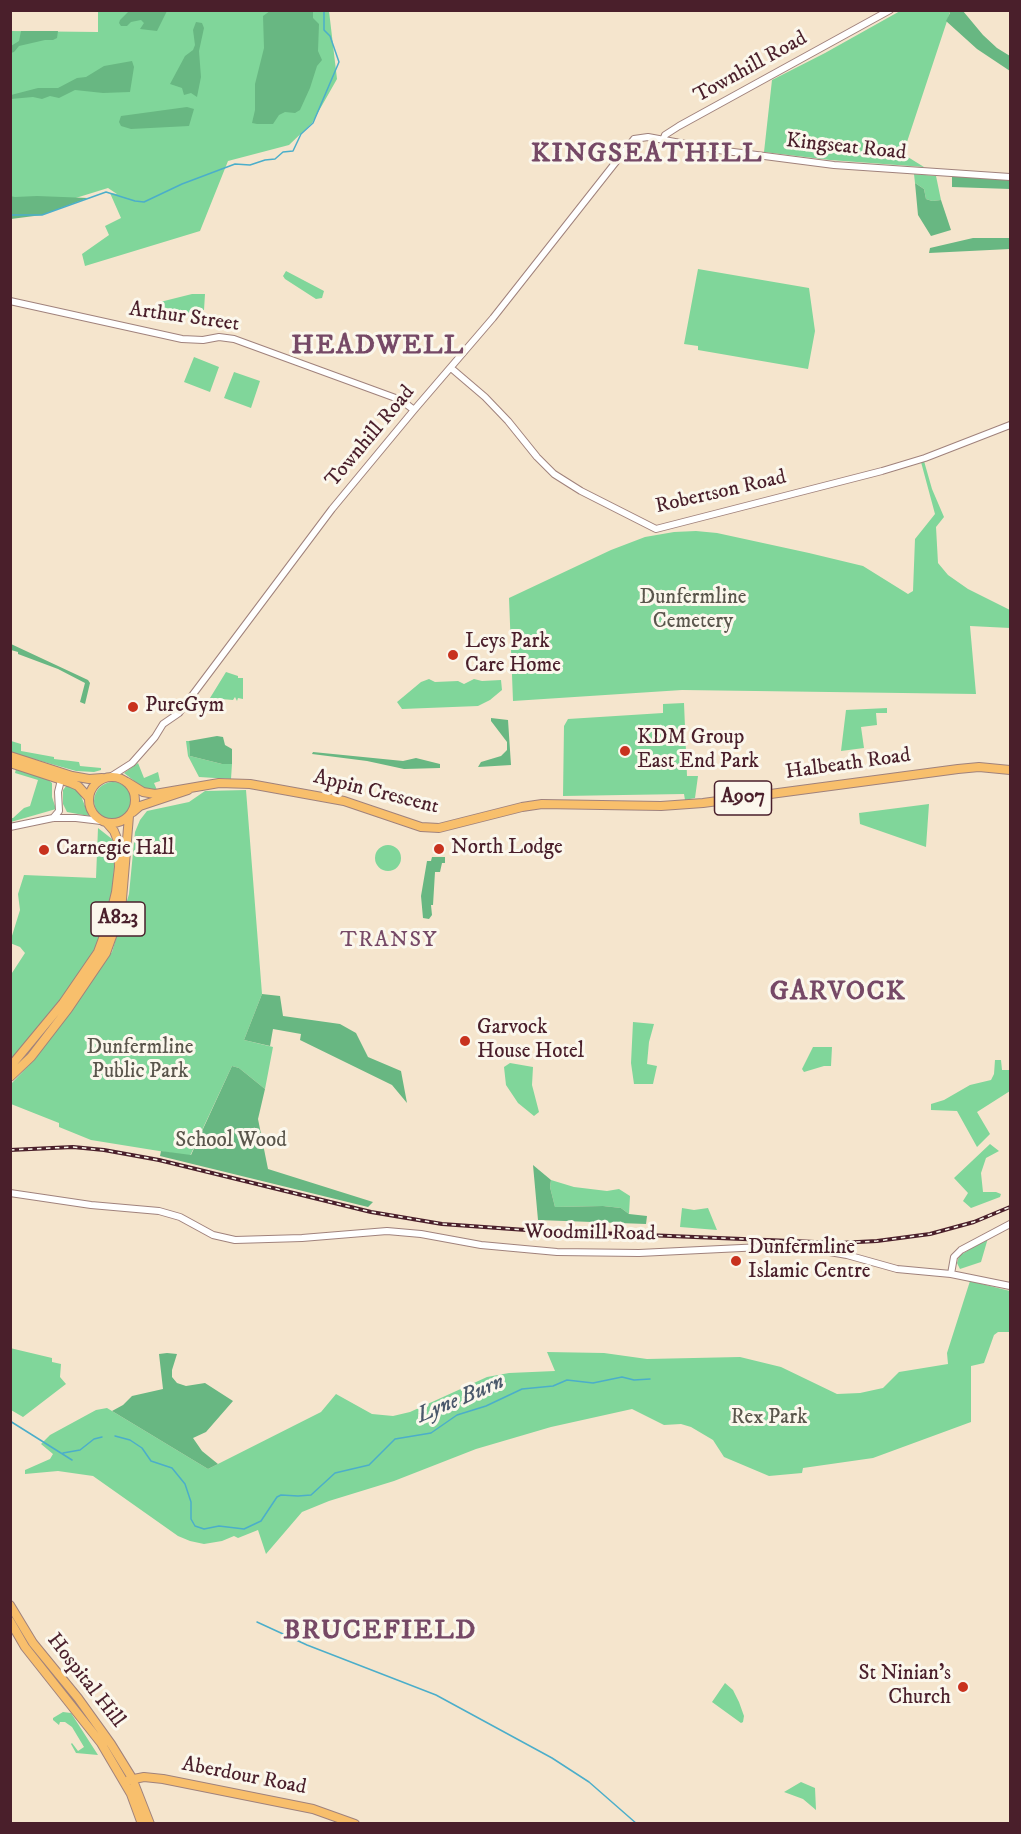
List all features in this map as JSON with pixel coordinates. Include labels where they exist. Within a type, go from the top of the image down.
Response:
[{"type":"main road","name":"A907","points":[[10,756],[62,776],[78,786],[89,798],[92,812],[104,822],[117,823],[130,815]]},
{"type":"main road","name":"A907","points":[[10,763],[62,776],[89,779],[107,777],[127,782]]},
{"type":"main road","name":"Halbeath Road","points":[[477,820],[522,807],[542,804],[661,806],[693,804],[958,769],[979,767],[1011,770]]},
{"type":"main road","points":[[89,798],[94,785],[107,777]]},
{"type":"main road","points":[[127,782],[135,797],[130,815]]},
{"type":"main road","name":"Appin Crescent","points":[[127,782],[148,793],[161,793],[219,783],[249,784],[331,798],[431,828],[447,828],[477,820]]},
{"type":"main road","name":"Appin Crescent","points":[[130,815],[140,806],[178,795],[195,787]]},
{"type":"main road","name":"A823","points":[[10,1067],[56,1018],[106,953],[115,928],[123,892],[130,815]]},
{"type":"main road","name":"A823","points":[[65,1007],[98,952],[108,925],[116,892],[119,867],[118,841],[114,831],[104,822]]},
{"type":"main road","name":"A823","points":[[10,1077],[31,1057],[56,1018]]},
{"type":"main road","name":"Hospital Hill","points":[[10,1605],[28,1636],[94,1718],[128,1780]]},
{"type":"main road","name":"Hospital Hill","points":[[10,1621],[25,1647],[86,1721],[128,1780]]},
{"type":"main road","name":"Aberdour Road","points":[[128,1780],[150,1777],[313,1809],[355,1824]]},
{"type":"main road","points":[[128,1780],[142,1824]]},
{"type":"main road","points":[[128,1780],[150,1824]]},
{"type":"street","name":"Townhill Road","points":[[663,140],[665,135],[679,126],[890,10]]},
{"type":"street","name":"Townhill Road","points":[[107,777],[132,763],[168,720],[179,713],[332,509],[550,247],[629,144],[643,137]]},
{"type":"street","name":"Kingseat Road","points":[[643,137],[718,150],[834,165],[1011,177]]},
{"type":"street","name":"Arthur Street","points":[[10,301],[182,339],[203,340],[219,337],[234,339],[401,400],[414,410]]},
{"type":"street","name":"Robertson Road","points":[[451,368],[485,397],[554,474],[580,491],[656,529],[882,471],[925,458],[1011,425]]},
{"type":"street","points":[[53,818],[59,811],[58,792],[62,776]]},
{"type":"street","points":[[10,827],[53,818],[104,822]]},
{"type":"street","name":"Woodmill Road","points":[[10,1193],[91,1205],[156,1210],[173,1215],[213,1234],[235,1240],[302,1238],[387,1231],[421,1234],[481,1245],[557,1252],[639,1254],[762,1247],[812,1249],[847,1255],[897,1269],[951,1274],[1011,1286]]},
{"type":"street","points":[[951,1274],[954,1257],[961,1250],[1011,1224]]},
{"type":"green space","points":[[98,11],[329,11],[337,79],[312,123],[289,145],[228,161],[200,231],[85,266],[82,254],[109,235],[105,226],[121,218],[110,193],[117,194],[108,188],[11,218],[11,31],[98,32]]},
{"type":"green space","points":[[129,11],[167,11],[157,31],[140,29],[144,23],[141,20],[121,26],[120,20]]},
{"type":"green space","points":[[270,11],[313,11],[313,18],[319,24],[318,51],[322,60],[317,66],[300,110],[279,115],[273,124],[257,124],[252,123],[255,110],[255,84],[264,48],[263,16]]},
{"type":"green space","points":[[900,11],[950,12],[903,154],[924,167],[830,160],[764,152],[772,80]]},
{"type":"green space","points":[[949,11],[963,11],[983,35],[1010,56],[1010,71],[977,49],[946,21]]},
{"type":"green space","points":[[196,22],[202,23],[204,28],[199,51],[201,77],[197,97],[191,93],[184,95],[182,88],[170,84],[185,56],[193,50],[195,45],[193,30]]},
{"type":"green space","points":[[21,31],[58,31],[57,38],[53,40],[19,46],[11,53],[11,46],[19,41]]},
{"type":"green space","points":[[132,61],[134,67],[130,92],[103,93],[75,90],[59,98],[50,96],[42,99],[33,97],[11,99],[11,95],[38,88],[58,88],[77,78],[86,77],[104,66]]},
{"type":"green space","points":[[187,107],[194,109],[189,126],[131,129],[121,126],[119,122],[121,116]]},
{"type":"green space","points":[[914,174],[936,176],[941,200],[926,199],[924,189],[915,183]]},
{"type":"green space","points":[[952,176],[1010,179],[1010,189],[952,187]]},
{"type":"green space","points":[[915,183],[924,189],[926,199],[941,200],[951,230],[931,236],[918,215]]},
{"type":"green space","points":[[10,196],[88,198],[42,215],[11,219]]},
{"type":"green space","points":[[973,238],[1010,238],[1010,249],[929,253],[930,248]]},
{"type":"green space","points":[[698,269],[809,288],[815,331],[808,369],[698,350],[698,346],[684,344]]},
{"type":"green space","points":[[286,271],[324,291],[322,298],[316,299],[285,279],[283,276]]},
{"type":"green space","points":[[192,294],[205,294],[204,310],[189,313],[160,307],[160,302]]},
{"type":"green space","points":[[194,357],[219,367],[210,392],[184,382]]},
{"type":"green space","points":[[234,372],[260,381],[251,408],[224,398]]},
{"type":"green space","name":"Dunfermline Cemetery","points":[[924,461],[932,489],[944,517],[936,527],[938,563],[948,575],[968,589],[1010,610],[1010,628],[970,626],[976,694],[682,690],[513,701],[509,598],[611,550],[645,537],[674,532],[717,533],[863,566],[908,594],[913,591],[915,539],[935,514],[921,462]]},
{"type":"green space","points":[[11,644],[88,680],[90,683],[85,704],[80,702],[85,683],[58,669],[18,654],[11,650]]},
{"type":"green space","points":[[226,672],[243,678],[243,699],[238,698],[237,701],[235,697],[233,700],[210,698]]},
{"type":"green space","points":[[429,679],[435,682],[458,681],[464,684],[474,679],[501,680],[502,690],[478,706],[402,709],[397,702],[421,682]]},
{"type":"green space","name":"KDM Group East End Park","points":[[684,703],[687,776],[698,776],[695,798],[685,800],[684,794],[563,796],[564,726],[568,719],[663,713],[663,704]]},
{"type":"green space","points":[[887,708],[887,713],[876,713],[877,725],[861,727],[864,748],[841,751],[846,710]]},
{"type":"green space","points":[[491,718],[508,720],[511,765],[478,767],[481,762],[501,756],[507,750],[507,742]]},
{"type":"green space","points":[[223,737],[225,745],[232,749],[232,764],[222,764],[190,756],[189,741]]},
{"type":"green space","points":[[11,741],[21,744],[21,751],[79,762],[80,766],[101,768],[101,770],[76,771],[11,752]]},
{"type":"green space","points":[[186,741],[189,741],[190,756],[222,764],[232,764],[231,779],[199,777],[188,756]]},
{"type":"green space","points":[[313,752],[403,761],[416,758],[440,764],[440,768],[404,769],[367,761],[312,754]]},
{"type":"green space","points":[[138,763],[144,778],[158,772],[160,781],[154,783],[157,790],[147,788],[146,790],[124,773]]},
{"type":"green space","points":[[16,769],[46,778],[52,783],[52,797],[56,809],[11,822],[11,818],[30,806],[38,780],[15,773]]},
{"type":"green space","points":[[113,782],[127,787],[132,801],[127,815],[113,820],[99,815],[94,801],[99,787]]},
{"type":"green space","points":[[67,785],[79,791],[89,816],[67,812],[63,804],[63,790]]},
{"type":"green space","name":"Dunfermline Public Park","points":[[246,790],[262,994],[244,1040],[273,1047],[265,1089],[239,1068],[232,1066],[190,1156],[91,1140],[59,1127],[59,1123],[11,1104],[10,1085],[35,1059],[112,952],[129,894],[135,832],[140,820],[147,811],[189,802],[205,791]]},
{"type":"green space","points":[[929,804],[926,847],[860,824],[859,813]]},
{"type":"green space","name":"Dunfermline Public Park","points":[[98,828],[112,839],[115,850],[113,888],[105,927],[79,976],[11,1061],[10,976],[25,953],[20,947],[10,943],[20,910],[18,894],[24,875],[96,878]]},
{"type":"green space","points":[[388,845],[397,849],[401,858],[397,867],[388,871],[379,867],[375,858],[379,849]]},
{"type":"green space","points":[[432,857],[445,857],[445,863],[442,863],[440,872],[435,872],[432,915],[429,919],[423,918],[421,896],[427,861],[431,861]]},
{"type":"green space","points":[[262,994],[280,996],[283,1016],[340,1024],[356,1033],[368,1057],[401,1071],[407,1103],[392,1085],[300,1040],[301,1034],[273,1029],[270,1046],[244,1040]]},
{"type":"green space","points":[[633,1022],[654,1024],[649,1042],[647,1064],[657,1066],[653,1084],[634,1084],[631,1063]]},
{"type":"green space","points":[[813,1047],[832,1047],[831,1066],[804,1072],[802,1069]]},
{"type":"green space","points":[[995,1060],[1001,1060],[1002,1070],[1010,1070],[1010,1091],[977,1112],[990,1134],[977,1147],[957,1111],[931,1110],[931,1104],[944,1100],[970,1085],[991,1080]]},
{"type":"green space","points":[[510,1063],[533,1067],[532,1085],[539,1112],[534,1116],[518,1103],[506,1085],[504,1067]]},
{"type":"green space","name":"School Wood","points":[[232,1066],[239,1068],[265,1089],[258,1119],[268,1169],[373,1202],[368,1207],[160,1156],[161,1151],[191,1155]]},
{"type":"green space","points":[[990,1144],[999,1151],[986,1158],[981,1173],[983,1192],[1001,1194],[1000,1197],[971,1208],[963,1201],[968,1193],[954,1178]]},
{"type":"green space","points":[[533,1165],[551,1180],[550,1187],[555,1207],[621,1208],[629,1214],[647,1216],[646,1224],[538,1220]]},
{"type":"green space","points":[[551,1180],[574,1187],[607,1191],[619,1189],[630,1196],[629,1214],[621,1208],[603,1206],[555,1207],[550,1187]]},
{"type":"green space","points":[[682,1208],[694,1210],[708,1208],[717,1230],[680,1227]]},
{"type":"green space","points":[[988,1238],[981,1262],[960,1269],[957,1263],[959,1256]]},
{"type":"green space","name":"Rex Park","points":[[970,1281],[1010,1291],[1010,1332],[998,1332],[994,1335],[984,1363],[971,1366],[971,1422],[873,1458],[803,1468],[802,1473],[769,1476],[724,1457],[713,1440],[691,1427],[681,1424],[664,1425],[632,1409],[551,1427],[476,1449],[394,1481],[329,1501],[302,1512],[266,1554],[258,1530],[238,1538],[234,1536],[204,1544],[190,1541],[178,1536],[93,1476],[58,1471],[25,1474],[25,1470],[50,1459],[53,1454],[41,1444],[50,1435],[96,1410],[107,1408],[208,1469],[321,1412],[336,1394],[372,1414],[393,1416],[410,1412],[487,1377],[509,1373],[555,1371],[547,1352],[604,1353],[647,1359],[740,1357],[781,1367],[837,1394],[860,1393],[883,1388],[899,1372],[948,1364],[947,1353]]},
{"type":"green space","points":[[10,1348],[52,1358],[52,1362],[61,1364],[60,1377],[66,1384],[23,1417],[11,1410]]},
{"type":"green space","points":[[159,1354],[177,1354],[172,1377],[177,1383],[186,1386],[205,1383],[233,1401],[206,1432],[193,1438],[202,1451],[218,1464],[208,1469],[112,1411],[132,1396],[163,1389]]},
{"type":"green space","points":[[725,1683],[733,1690],[739,1702],[744,1716],[741,1723],[712,1702]]},
{"type":"green space","points":[[63,1712],[71,1713],[98,1755],[76,1753],[72,1743],[78,1751],[84,1747],[72,1727],[65,1722],[60,1722],[59,1725],[53,1720]]},
{"type":"green space","points":[[801,1782],[815,1788],[816,1810],[803,1799],[784,1792]]},
{"type":"waterway","points":[[10,215],[42,215],[106,192],[144,202],[182,184],[235,164],[250,165],[275,159],[283,152],[293,151],[301,134],[313,123],[339,62],[330,36],[324,30],[324,10]]},
{"type":"waterway","name":"Lyne Burn","points":[[115,1436],[130,1440],[142,1448],[151,1461],[172,1468],[185,1484],[191,1502],[191,1519],[195,1526],[204,1529],[219,1526],[244,1529],[261,1521],[277,1497],[311,1495],[335,1473],[369,1465],[395,1439],[431,1433],[457,1415],[486,1406],[522,1389],[553,1386],[567,1380],[593,1383],[622,1377],[634,1380],[650,1379]]},
{"type":"waterway","name":"Lyne Burn","points":[[10,1421],[72,1460]]},
{"type":"waterway","name":"Lyne Burn","points":[[63,1453],[80,1450],[94,1439],[102,1437]]},
{"type":"waterway","points":[[257,1622],[307,1645],[436,1695],[552,1758],[589,1782],[637,1824]]},
{"type":"railway","points":[[10,1150],[73,1147],[104,1150],[159,1160],[371,1212],[442,1224],[526,1230],[839,1243],[930,1234],[974,1222],[1010,1207]]},
{"type":"place","name":"Leys Park Care Home","points":[[453,655]]},
{"type":"place","name":"PureGym","points":[[133,707]]},
{"type":"place","name":"KDM Group East End Park","points":[[625,751]]},
{"type":"place","name":"North Lodge","points":[[439,849]]},
{"type":"place","name":"Carnegie Hall","points":[[44,850]]},
{"type":"place","name":"Garvock House Hotel","points":[[465,1041]]},
{"type":"place","name":"Dunfermline Islamic Centre","points":[[736,1261]]},
{"type":"place","name":"St Ninian's Church","points":[[963,1687]]},
{"type":"district","name":"KINGSEATHILL","points":[[647,155]]},
{"type":"district","name":"HEADWELL","points":[[378,347]]},
{"type":"district","name":"TRANSY","points":[[389,941]]},
{"type":"district","name":"GARVOCK","points":[[838,993]]},
{"type":"district","name":"BRUCEFIELD","points":[[380,1632]]}]
